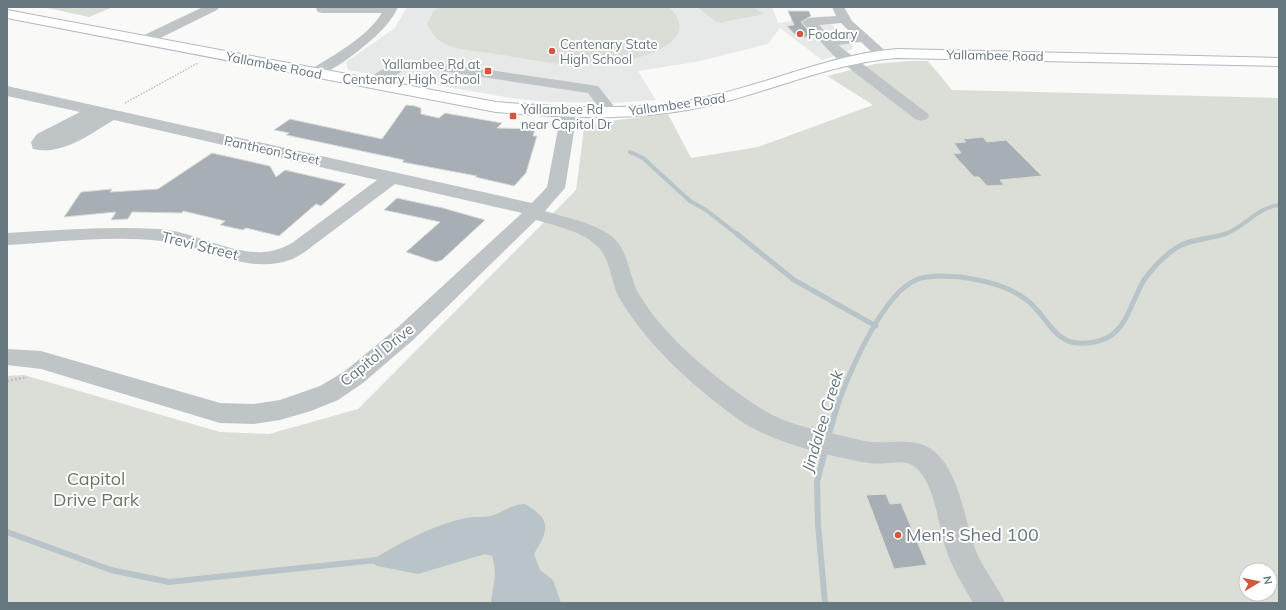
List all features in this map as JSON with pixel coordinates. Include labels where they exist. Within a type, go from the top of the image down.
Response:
[{"type":"main road","name":"Yallambee Road","points":[[7,14],[496,107],[569,113],[606,113],[679,106],[708,101],[739,94],[850,61],[883,55],[927,53],[1279,62]]},
{"type":"street","points":[[144,40],[213,7]]},
{"type":"street","points":[[322,9],[392,8]]},
{"type":"street","points":[[315,73],[370,36],[381,26],[392,8]]},
{"type":"street","points":[[883,55],[864,38],[841,13],[809,22],[827,42],[921,116]]},
{"type":"street","points":[[827,42],[864,38]]},
{"type":"street","points":[[373,84],[390,72],[408,73],[514,91],[601,98],[605,105],[606,113]]},
{"type":"street","name":"Pantheon Street","points":[[7,91],[534,212],[569,224],[603,240],[612,251],[619,265],[629,297],[676,355],[751,415],[774,428],[812,440],[873,453],[906,450],[917,453],[927,461],[935,472],[942,487],[961,553],[988,603]]},
{"type":"street","name":"Capitol Drive","points":[[7,357],[41,360],[220,413],[254,414],[302,404],[329,393],[354,377],[405,334],[534,212],[556,188],[569,113]]},
{"type":"street","name":"Trevi Street","points":[[7,239],[126,233],[164,235],[212,246],[236,256],[259,258],[283,255],[299,247],[391,178]]},
{"type":"path","points":[[103,113],[199,63]]},
{"type":"shaded area","name":"Centenary State High School","points":[[407,7],[772,7],[778,23],[827,16],[830,23],[853,46],[852,49],[846,52],[822,60],[780,28],[768,44],[696,62],[638,71],[656,100],[610,103],[550,102],[518,99],[348,70],[346,62],[395,28]]},
{"type":"shaded area","points":[[525,504],[540,515],[544,520],[545,531],[543,538],[534,554],[540,570],[553,580],[561,603],[491,603],[495,569],[492,556],[485,554],[418,574],[377,566],[370,561],[405,541],[441,525],[466,518],[491,516],[512,507]]},
{"type":"green space","points":[[43,7],[113,7],[89,17]]},
{"type":"green space","points":[[439,7],[669,7],[679,21],[678,33],[670,43],[656,51],[622,62],[593,65],[556,63],[467,50],[446,44],[436,38],[427,24],[433,12]]},
{"type":"green space","points":[[697,7],[753,7],[764,14],[718,23]]},
{"type":"green space","name":"Capitol Drive Park","points":[[928,61],[952,90],[1279,98],[1279,603],[7,603],[7,376],[24,375],[220,432],[269,434],[358,409],[576,190],[584,129],[593,123],[668,114],[691,158],[758,147],[873,105],[827,76],[875,64]]},
{"type":"building","points":[[788,11],[809,11],[811,16],[801,22],[813,36],[798,38],[787,26],[794,25]]},
{"type":"building","points":[[406,105],[421,108],[421,114],[439,118],[445,113],[502,123],[497,128],[535,129],[533,136],[537,136],[526,173],[514,186],[475,177],[477,176],[402,162],[404,160],[286,135],[289,133],[274,130],[290,119],[382,139]]},
{"type":"building","points":[[983,137],[987,142],[1006,140],[1042,176],[1000,180],[1004,185],[987,186],[979,177],[974,177],[953,154],[961,153],[954,143],[966,142],[963,139]]},
{"type":"building","points":[[212,153],[270,166],[276,177],[285,170],[346,184],[321,206],[316,204],[279,236],[246,228],[243,230],[220,225],[225,221],[183,211],[182,213],[132,212],[128,219],[111,220],[116,212],[64,217],[81,192],[112,189],[110,192],[158,189]]},
{"type":"building","points":[[397,198],[443,208],[485,220],[442,260],[436,262],[406,252],[440,222],[384,210]]},
{"type":"building","name":"Men's Shed 100","points":[[886,494],[890,504],[901,503],[927,565],[894,569],[866,495]]},
{"type":"waterway","points":[[630,152],[643,158],[690,201],[706,210],[738,235]]},
{"type":"waterway","name":"Jindalee Creek","points":[[1222,235],[1237,228],[1263,210],[1279,205]]},
{"type":"waterway","points":[[737,234],[794,280],[875,325]]},
{"type":"waterway","name":"Jindalee Creek","points":[[875,325],[892,300],[904,288],[922,278],[941,276],[967,278],[1004,287],[1024,298],[1041,314],[1054,331],[1062,338],[1071,342],[1083,343],[1099,341],[1108,337],[1122,324],[1139,288],[1158,263],[1181,245],[1222,235]]},
{"type":"waterway","name":"Jindalee Creek","points":[[839,401],[851,371],[875,325]]},
{"type":"waterway","name":"Jindalee Creek","points":[[827,440],[839,400]]},
{"type":"waterway","name":"Jindalee Creek","points":[[825,603],[818,524],[817,482],[826,447]]},
{"type":"waterway","points":[[7,532],[111,570],[169,582],[377,560]]},
{"type":"place","name":"Foodary","points":[[800,34]]},
{"type":"place","name":"Centenary State High School","points":[[552,51]]},
{"type":"place","name":"Yallambee Rd at Centenary High School","points":[[488,71]]},
{"type":"place","name":"Yallambee Rd near Capitol Dr","points":[[513,116]]},
{"type":"place","name":"Men's Shed 100","points":[[898,535]]}]
